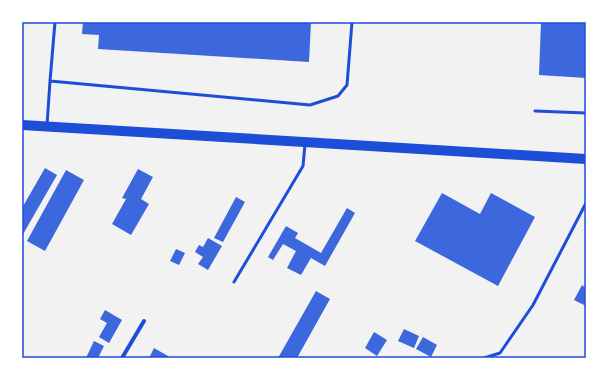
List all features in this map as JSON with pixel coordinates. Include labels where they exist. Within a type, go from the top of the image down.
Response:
[{"type":"highway","points":[[22,125],[586,159]]},
{"type":"street","points":[[122,358],[144,321]]},
{"type":"lane","points":[[46,127],[55,22]]},
{"type":"lane","points":[[50,81],[310,105],[338,96],[347,85],[352,22]]},
{"type":"lane","points":[[535,111],[586,114]]},
{"type":"lane","points":[[234,282],[303,166],[305,142]]},
{"type":"lane","points":[[484,358],[500,353],[529,311],[586,203]]},
{"type":"building","points":[[83,22],[311,22],[309,62],[98,49],[99,35],[82,34]]},
{"type":"building","points":[[541,22],[586,22],[586,78],[539,75]]},
{"type":"building","points":[[45,168],[57,175],[22,236],[22,208]]},
{"type":"building","points":[[138,169],[153,177],[141,199],[149,204],[131,235],[112,224],[126,199],[122,198]]},
{"type":"building","points":[[66,170],[84,180],[45,251],[27,241]]},
{"type":"building","points":[[442,193],[480,214],[491,193],[535,217],[498,286],[415,241]]},
{"type":"building","points":[[236,197],[245,202],[223,242],[214,238]]},
{"type":"building","points":[[347,208],[355,213],[325,266],[311,258],[301,275],[287,268],[296,251],[283,244],[273,260],[268,257],[286,226],[298,233],[295,238],[321,253]]},
{"type":"building","points":[[208,238],[222,246],[208,270],[198,264],[203,257],[195,252],[199,245],[203,247]]},
{"type":"building","points":[[176,249],[185,253],[179,265],[170,261]]},
{"type":"building","points":[[582,285],[586,288],[586,306],[574,300]]},
{"type":"building","points":[[316,291],[330,299],[297,358],[278,358]]},
{"type":"building","points":[[105,310],[122,320],[109,343],[99,337],[107,323],[100,319]]},
{"type":"building","points":[[404,329],[419,336],[414,348],[398,341]]},
{"type":"building","points":[[374,332],[387,340],[377,356],[365,348]]},
{"type":"building","points":[[423,337],[437,345],[431,357],[416,349]]},
{"type":"building","points":[[94,341],[104,346],[98,358],[86,358]]},
{"type":"building","points":[[154,348],[168,356],[167,358],[149,358]]}]
